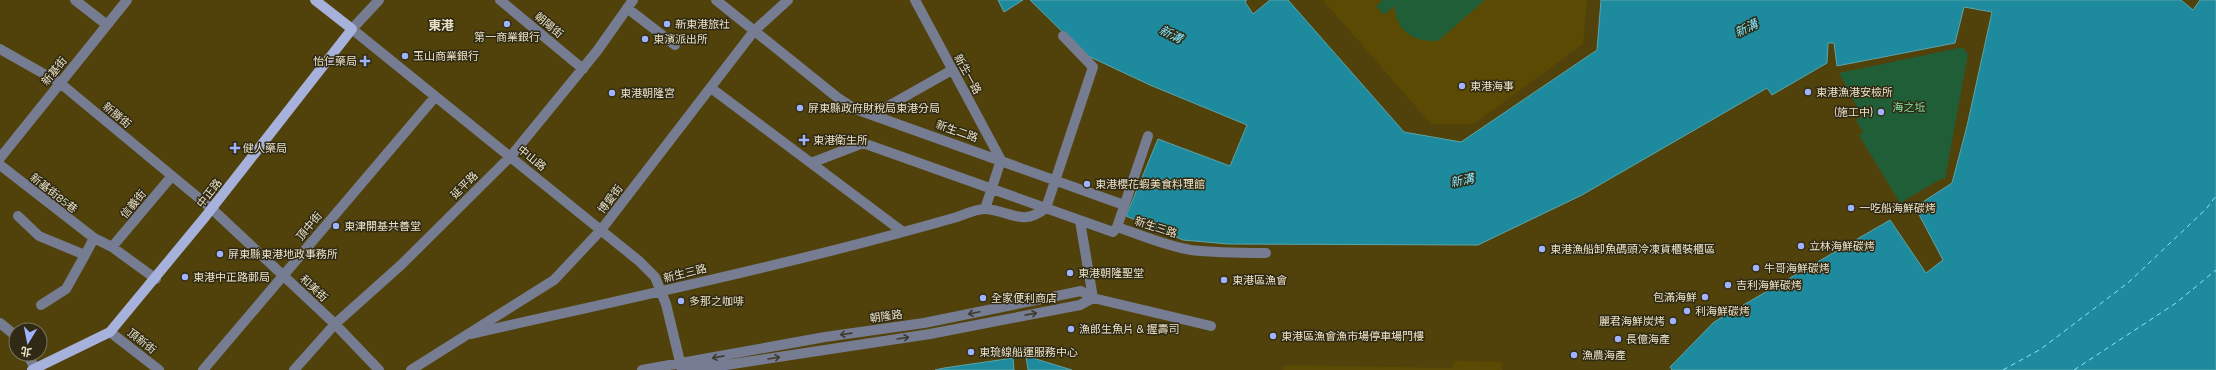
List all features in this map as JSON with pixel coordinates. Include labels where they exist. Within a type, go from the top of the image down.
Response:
[{"type":"main road","name":"中山路","points":[[315,0],[352,29]]},
{"type":"main road","name":"中正路","points":[[34,369],[110,332],[156,279],[212,209],[352,29]]},
{"type":"street","points":[[75,0],[107,25]]},
{"type":"street","name":"新基街","points":[[0,158],[127,0]]},
{"type":"street","name":"中正路","points":[[352,29],[379,0]]},
{"type":"street","name":"朝陽街","points":[[500,0],[583,69]]},
{"type":"street","name":"新生二路","points":[[716,0],[838,98],[855,109],[1124,205]]},
{"type":"street","name":"博愛街","points":[[411,370],[471,334],[554,280],[601,230],[754,31],[788,0]]},
{"type":"street","name":"新生一路","points":[[914,0],[1001,160]]},
{"type":"street","points":[[630,4],[675,45]]},
{"type":"street","name":"延平路","points":[[294,370],[335,324],[401,265],[511,156],[583,69],[630,4]]},
{"type":"street","name":"中山路","points":[[352,29],[639,261],[655,278],[668,307],[681,367]]},
{"type":"street","points":[[1046,208],[1093,67],[1063,36]]},
{"type":"street","name":"新勝街","points":[[0,49],[60,83],[171,177],[212,209]]},
{"type":"street","points":[[880,117],[883,109],[952,70]]},
{"type":"street","points":[[711,88],[903,232]]},
{"type":"street","name":"頂中街","points":[[202,370],[435,97]]},
{"type":"street","points":[[1117,227],[1148,136]]},
{"type":"street","name":"新生三路","points":[[811,163],[863,143],[992,187],[1113,232],[1117,227],[1169,245],[1191,250],[1227,253],[1266,253]]},
{"type":"street","points":[[985,209],[1001,160]]},
{"type":"street","name":"新基街85巷","points":[[0,166],[94,238],[112,247],[156,279]]},
{"type":"street","name":"信義街","points":[[112,247],[171,177]]},
{"type":"street","name":"新生三路","points":[[471,334],[661,291],[903,232],[985,209],[1027,218],[1036,216],[1046,208]]},
{"type":"street","name":"和美街","points":[[212,209],[335,324],[379,370]]},
{"type":"street","points":[[18,216],[39,236],[85,255]]},
{"type":"street","points":[[1080,221],[1093,298]]},
{"type":"street","points":[[40,305],[66,290],[94,238]]},
{"type":"street","name":"朝隆路","points":[[681,367],[826,337],[924,323],[1081,291],[1093,298],[1211,326]]},
{"type":"street","name":"朝隆路","points":[[642,370],[681,367],[723,368],[948,331],[1080,305],[1093,298]]},
{"type":"street","points":[[0,323],[8,330]]},
{"type":"street","name":"頂新街","points":[[110,332],[159,370]]},
{"type":"shaded area","name":"東港海事","points":[[1323,0],[1587,0],[1583,44],[1474,124],[1431,124]]},
{"type":"shaded area","points":[[1454,361],[1502,362],[1502,370],[1283,370],[1284,365],[1453,368]]},
{"type":"green space","points":[[1383,0],[1485,0],[1438,41],[1429,41],[1414,37],[1403,29],[1399,23],[1394,6],[1384,15],[1376,6]]},
{"type":"green space","name":"海之坵","points":[[1963,48],[1968,54],[1945,179],[1941,179],[1900,203],[1859,135],[1863,132],[1856,120],[1862,116],[1839,73]]},
{"type":"water","points":[[998,0],[1023,0],[1004,12]]},
{"type":"water","name":"新溝","points":[[1030,0],[1247,0],[1245,2],[1253,14],[1270,0],[1288,0],[1404,132],[1461,142],[1597,50],[1601,0],[2181,0],[2193,10],[2200,0],[2216,0],[2216,370],[1672,370],[1670,367],[1714,322],[1890,220],[1926,273],[1943,260],[1915,207],[1952,183],[1967,126],[1992,12],[1964,7],[1955,43],[1837,66],[1834,43],[1828,43],[1827,63],[1772,95],[1767,88],[1582,195],[1478,245],[1228,244],[1183,240],[1126,216],[1158,139],[1230,166],[1247,125],[1150,85],[1086,55]]},
{"type":"water","points":[[1026,356],[1072,370],[1028,370]]},
{"type":"water","points":[[1013,358],[1014,370],[935,370],[944,368]]},
{"type":"ferry route","points":[[2003,370],[2041,349],[2129,282],[2206,209],[2216,196]]},
{"type":"ferry route","points":[[2074,370],[2176,303],[2216,270]]},
{"type":"place","name":"第一商業銀行","points":[[507,24]]},
{"type":"place","name":"新東港旅社","points":[[667,24]]},
{"type":"place","name":"東濱派出所","points":[[645,39]]},
{"type":"place","name":"玉山商業銀行","points":[[405,56]]},
{"type":"place","name":"怡仁藥局","points":[[365,61]]},
{"type":"place","name":"東港海事","points":[[1462,86]]},
{"type":"place","name":"東港漁港安檢所","points":[[1808,92]]},
{"type":"place","name":"東港朝隆宮","points":[[612,93]]},
{"type":"place","name":"屏東縣政府財稅局東港分局","points":[[800,108]]},
{"type":"place","name":"(施工中)","points":[[1881,112]]},
{"type":"place","name":"東港衛生所","points":[[804,140]]},
{"type":"place","name":"健人藥局","points":[[235,148]]},
{"type":"place","name":"東港櫻花蝦美食料理館","points":[[1087,184]]},
{"type":"place","name":"一吃船海鮮碳烤","points":[[1851,208]]},
{"type":"place","name":"東津開基共善堂","points":[[336,226]]},
{"type":"place","name":"立林海鮮碳烤","points":[[1801,246]]},
{"type":"place","name":"東港漁船卸魚碼頭冷凍貨櫃裝櫃區","points":[[1542,249]]},
{"type":"place","name":"屏東縣東港地政事務所","points":[[220,254]]},
{"type":"place","name":"牛哥海鮮碳烤","points":[[1756,268]]},
{"type":"place","name":"東港朝隆聖堂","points":[[1070,273]]},
{"type":"place","name":"東港中正路郵局","points":[[185,277]]},
{"type":"place","name":"東港區漁會","points":[[1224,280]]},
{"type":"place","name":"吉利海鮮碳烤","points":[[1728,285]]},
{"type":"place","name":"包滿海鮮","points":[[1705,297]]},
{"type":"place","name":"全家便利商店","points":[[983,298]]},
{"type":"place","name":"多那之咖啡","points":[[681,301]]},
{"type":"place","name":"利海鮮碳烤","points":[[1687,311]]},
{"type":"place","name":"麗君海鮮炭烤","points":[[1673,321]]},
{"type":"place","name":"漁郎生魚片 & 握壽司","points":[[1071,329]]},
{"type":"place","name":"東港區漁會漁市場停車場門樓","points":[[1273,336]]},
{"type":"place","name":"長億海產","points":[[1618,339]]},
{"type":"place","name":"東琉線船運服務中心","points":[[971,352]]},
{"type":"place","name":"漁農海產","points":[[1574,355]]},
{"type":"district","name":"東港","points":[[441,25]]}]
